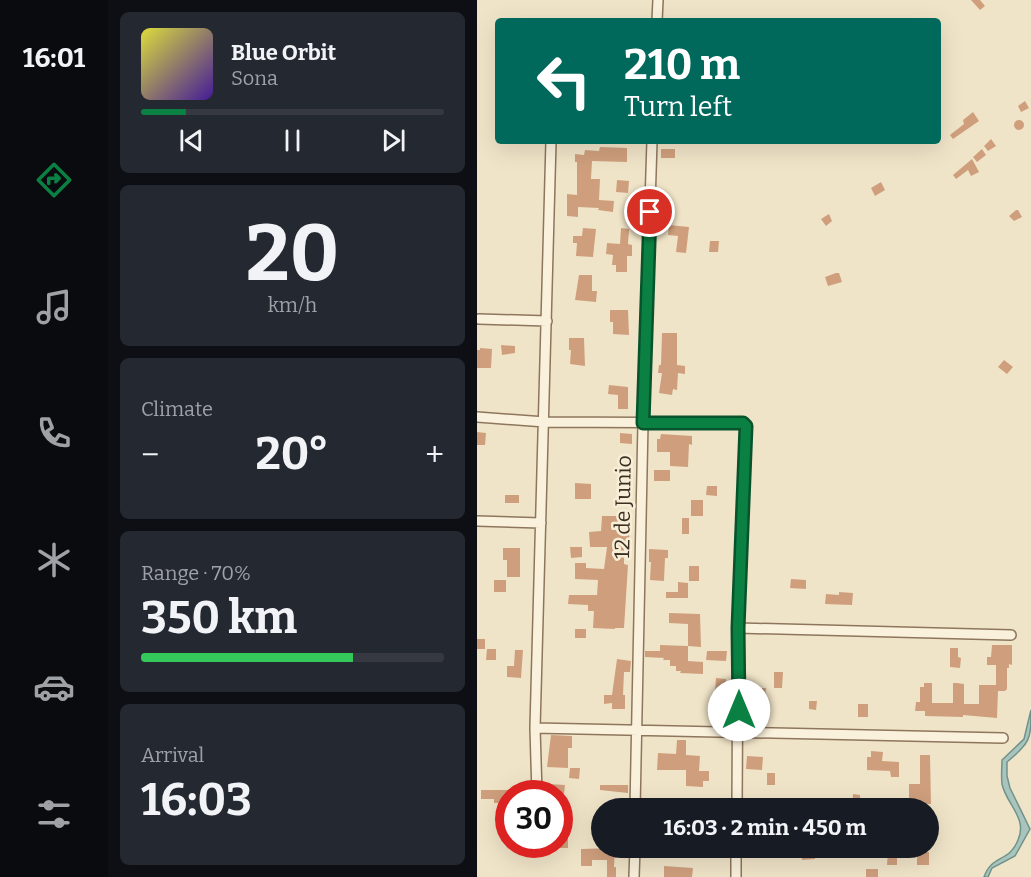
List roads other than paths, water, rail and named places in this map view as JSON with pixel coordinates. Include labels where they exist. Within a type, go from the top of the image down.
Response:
[{"type":"street","points":[[657,18],[658,0]]},
{"type":"street","points":[[537,780],[535,728],[551,144]]},
{"type":"street","name":"12 de Junio","points":[[635,798],[652,144]]},
{"type":"street","points":[[479,319],[547,321]]},
{"type":"street","points":[[477,417],[545,422],[743,423],[746,426],[738,628],[737,798]]},
{"type":"street","points":[[477,521],[541,523]]},
{"type":"street","points":[[738,628],[1011,635]]},
{"type":"street","points":[[535,728],[1003,738]]},
{"type":"street","points":[[635,858],[635,877]]},
{"type":"street","points":[[736,858],[736,877]]},
{"type":"water","points":[[1031,710],[1028,740],[1007,762],[1010,788],[1030,829],[1015,856],[992,868],[988,877],[984,877],[991,865],[1010,852],[1018,840],[1020,825],[1002,784],[1002,760],[1024,739]]}]
